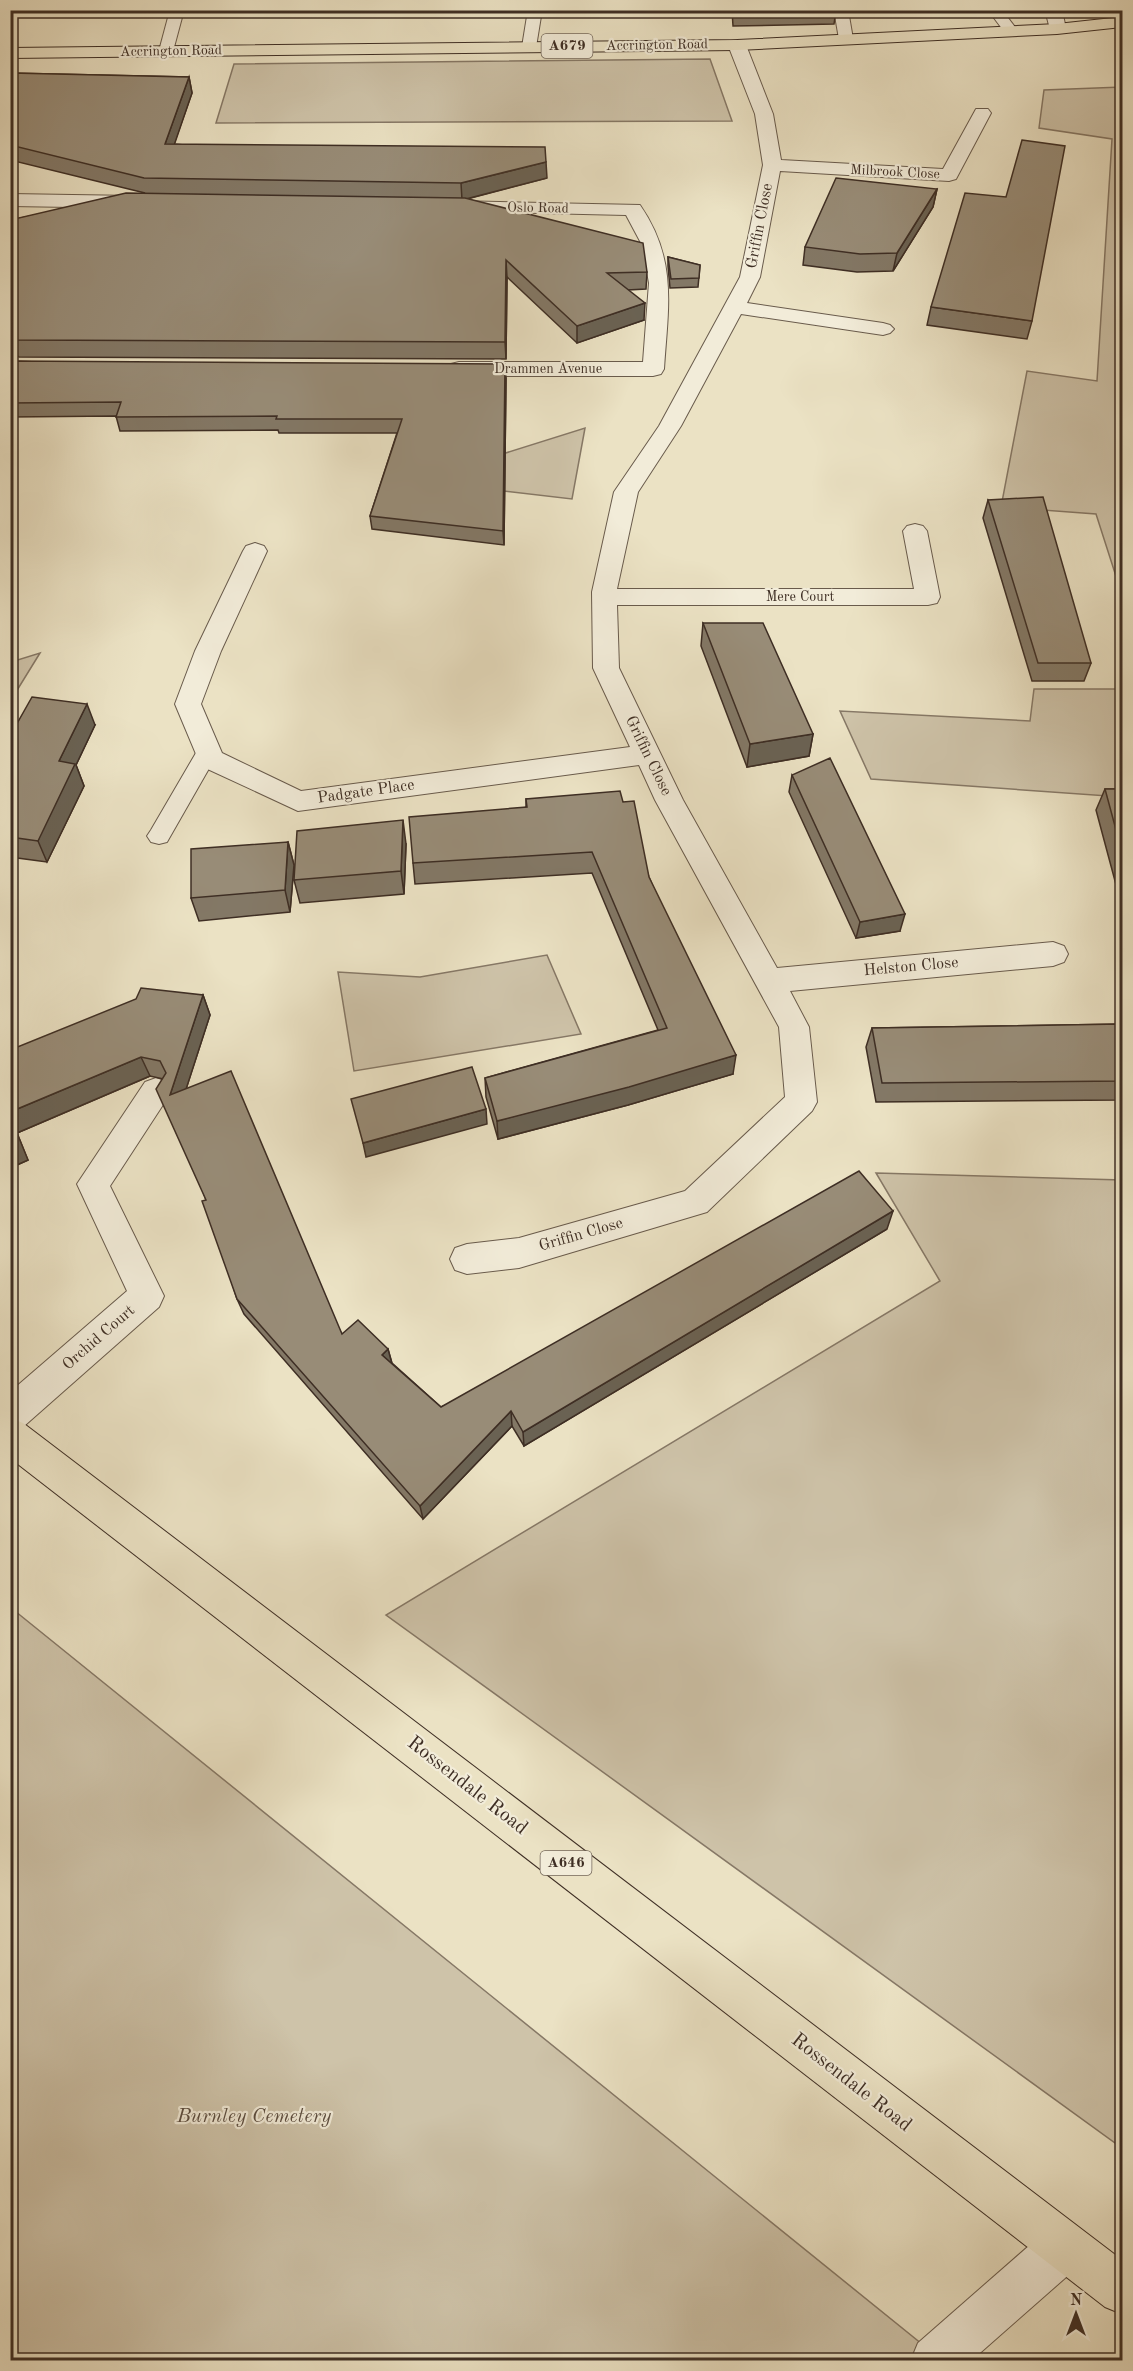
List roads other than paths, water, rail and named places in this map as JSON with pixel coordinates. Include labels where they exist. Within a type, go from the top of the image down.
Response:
[{"type":"main road","name":"Accrington Road","points":[[10,52],[737,45],[1057,29],[1122,22]]},
{"type":"main road","name":"Rossendale Road","points":[[10,1435],[1122,2290]]},
{"type":"street","points":[[1053,10],[1057,29]]},
{"type":"street","name":"Griffin Close","points":[[467,1259],[519,1253],[695,1202],[801,1102],[794,1027],[669,800],[606,668],[604,597],[626,492],[670,426],[750,277],[772,165],[764,114],[737,45]]},
{"type":"street","name":"Milbrook Close","points":[[772,165],[949,175],[982,113]]},
{"type":"street","points":[[10,200],[154,202]]},
{"type":"street","name":"Oslo Road","points":[[442,207],[633,209],[652,245],[659,283],[653,369]]},
{"type":"street","points":[[734,307],[883,329]]},
{"type":"street","name":"Drammen Avenue","points":[[439,369],[653,369]]},
{"type":"street","name":"Mere Court","points":[[604,597],[928,597],[915,531]]},
{"type":"street","name":"Padgate Place","points":[[255,551],[208,651],[188,704],[211,759],[298,801],[646,754]]},
{"type":"street","name":"Helston Close","points":[[769,981],[1053,954]]},
{"type":"street","name":"Orchid Court","points":[[10,1415],[147,1296],[93,1184],[156,1091]]},
{"type":"street","points":[[935,2361],[1064,2247]]},
{"type":"lane","points":[[166,51],[177,10]]},
{"type":"lane","points":[[529,47],[535,10]]},
{"type":"lane","points":[[841,10],[846,39]]},
{"type":"lane","points":[[995,10],[1011,31]]},
{"type":"lane","points":[[159,836],[208,751]]},
{"type":"park label","name":"Burnley Cemetery","points":[[254,2117]]}]
